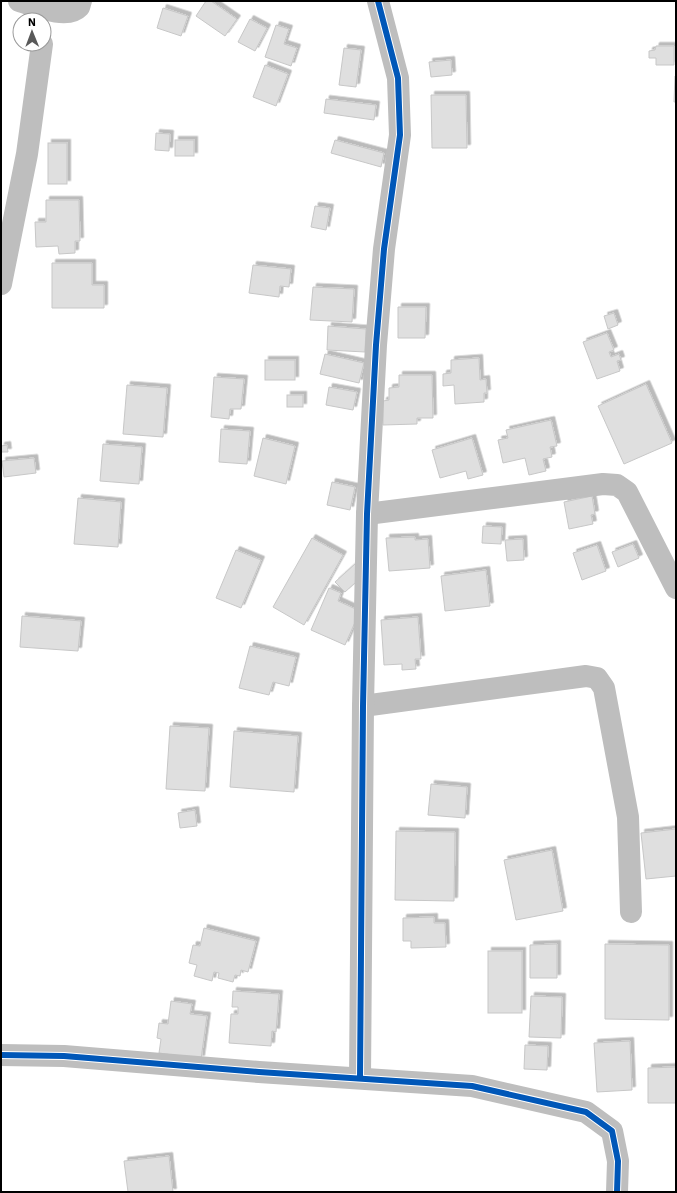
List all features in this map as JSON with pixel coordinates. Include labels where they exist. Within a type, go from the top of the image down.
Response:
[{"type":"street","points":[[19,1],[36,12]]},
{"type":"street","points":[[52,16],[71,11],[78,7],[81,1]]},
{"type":"street","points":[[360,1078],[363,706],[367,514],[376,345],[384,249],[400,135],[398,78],[378,1]]},
{"type":"street","points":[[1,284],[27,154],[41,52]]},
{"type":"street","points":[[367,514],[604,484],[618,485],[627,492],[676,588]]},
{"type":"street","points":[[363,706],[586,676],[597,678],[604,688],[628,817],[631,912]]},
{"type":"street","points":[[1,1055],[64,1056],[258,1072],[472,1086],[586,1112],[612,1131],[618,1161],[617,1192]]},
{"type":"building","points":[[206,1],[211,1],[237,19],[225,36],[196,16]]},
{"type":"building","points":[[163,8],[188,16],[181,36],[157,28]]},
{"type":"building","points":[[250,19],[267,28],[255,51],[238,42]]},
{"type":"building","points":[[276,25],[289,29],[284,44],[297,48],[291,66],[265,57]]},
{"type":"building","points":[[656,46],[674,46],[674,65],[656,65],[656,58],[649,58],[649,51],[655,50]]},
{"type":"building","points":[[344,48],[361,50],[356,87],[339,85]]},
{"type":"building","points":[[451,60],[452,75],[431,77],[429,62]]},
{"type":"building","points":[[265,65],[288,74],[276,106],[253,97]]},
{"type":"building","points":[[676,75],[676,102],[674,102],[675,76]]},
{"type":"building","points":[[431,95],[466,95],[467,148],[432,148]]},
{"type":"building","points":[[326,99],[376,105],[374,120],[324,113]]},
{"type":"building","points":[[156,133],[170,134],[169,151],[155,150]]},
{"type":"building","points":[[175,140],[194,140],[194,156],[175,156]]},
{"type":"building","points":[[335,140],[384,153],[381,167],[331,153]]},
{"type":"building","points":[[48,143],[67,143],[67,184],[48,184]]},
{"type":"building","points":[[46,200],[79,200],[80,241],[75,241],[75,253],[59,254],[58,246],[36,247],[35,222],[46,222]]},
{"type":"building","points":[[315,206],[330,208],[326,230],[311,227]]},
{"type":"building","points":[[52,263],[92,263],[92,285],[104,285],[104,308],[52,308]]},
{"type":"building","points":[[253,265],[291,269],[289,287],[280,286],[279,297],[249,293]]},
{"type":"building","points":[[313,287],[354,289],[352,322],[310,320]]},
{"type":"building","points":[[398,307],[426,307],[425,338],[398,338]]},
{"type":"building","points":[[614,313],[618,325],[608,329],[604,316]]},
{"type":"building","points":[[328,326],[366,329],[365,352],[327,350]]},
{"type":"building","points":[[607,333],[614,350],[609,352],[611,357],[619,354],[621,360],[617,361],[620,371],[597,379],[583,342]]},
{"type":"building","points":[[325,354],[364,363],[359,383],[320,374]]},
{"type":"building","points":[[479,358],[480,380],[486,379],[487,393],[484,393],[484,402],[455,404],[454,385],[443,386],[443,374],[451,373],[451,360]]},
{"type":"building","points":[[265,360],[295,360],[295,380],[265,380]]},
{"type":"building","points":[[399,375],[432,375],[433,418],[417,418],[417,424],[383,425],[383,401],[389,400],[389,388],[399,387]]},
{"type":"building","points":[[214,377],[244,379],[241,409],[230,409],[229,419],[211,417]]},
{"type":"building","points":[[646,384],[672,443],[624,464],[598,406]]},
{"type":"building","points":[[127,385],[167,388],[163,437],[123,434]]},
{"type":"building","points":[[329,387],[357,392],[353,410],[326,405]]},
{"type":"building","points":[[287,395],[303,395],[303,407],[287,407]]},
{"type":"building","points":[[551,420],[557,446],[550,447],[552,457],[543,459],[546,471],[529,475],[525,458],[503,463],[498,440],[508,438],[506,430]]},
{"type":"building","points":[[221,429],[250,431],[247,464],[219,462]]},
{"type":"building","points":[[263,438],[295,446],[286,484],[254,476]]},
{"type":"building","points":[[472,438],[483,475],[468,479],[466,471],[440,478],[432,450]]},
{"type":"building","points":[[103,444],[142,447],[139,484],[100,481]]},
{"type":"building","points":[[7,445],[8,452],[1,452],[1,446]]},
{"type":"building","points":[[34,458],[36,473],[4,477],[2,461]]},
{"type":"building","points":[[332,482],[355,487],[350,510],[327,505]]},
{"type":"building","points":[[592,496],[595,514],[591,515],[593,524],[569,529],[564,502]]},
{"type":"building","points":[[78,498],[121,502],[118,547],[74,544]]},
{"type":"building","points":[[483,526],[502,527],[501,544],[482,543]]},
{"type":"building","points":[[415,537],[415,540],[428,539],[430,568],[389,571],[386,538]]},
{"type":"building","points":[[312,538],[343,555],[304,625],[273,607]]},
{"type":"building","points":[[523,539],[524,560],[507,561],[505,540]]},
{"type":"building","points":[[633,544],[639,558],[618,567],[612,552]]},
{"type":"building","points":[[597,545],[606,571],[582,580],[573,553]]},
{"type":"building","points":[[236,550],[261,560],[241,608],[216,598]]},
{"type":"building","points":[[355,564],[365,574],[345,592],[335,582]]},
{"type":"building","points":[[486,570],[490,606],[445,611],[441,576]]},
{"type":"building","points":[[329,588],[341,593],[338,601],[360,611],[345,645],[311,630]]},
{"type":"building","points":[[22,616],[81,621],[78,651],[20,647]]},
{"type":"building","points":[[418,617],[421,659],[415,659],[416,669],[402,670],[402,664],[384,665],[381,620]]},
{"type":"building","points":[[250,646],[296,657],[289,686],[273,682],[269,695],[239,688]]},
{"type":"building","points":[[170,726],[209,728],[205,791],[166,789]]},
{"type":"building","points":[[234,731],[298,736],[294,792],[230,787]]},
{"type":"building","points":[[431,784],[467,787],[465,818],[428,815]]},
{"type":"building","points":[[195,810],[197,826],[180,828],[178,813]]},
{"type":"building","points":[[676,829],[676,876],[646,879],[641,833]]},
{"type":"building","points":[[396,831],[455,832],[454,901],[395,900]]},
{"type":"building","points":[[552,850],[563,911],[516,920],[504,860]]},
{"type":"building","points":[[434,917],[434,923],[445,923],[446,947],[411,948],[411,941],[403,941],[403,918]]},
{"type":"building","points":[[204,928],[256,941],[248,972],[241,970],[240,976],[235,975],[233,982],[218,978],[219,973],[214,972],[212,981],[194,976],[197,965],[189,963],[193,945],[200,946]]},
{"type":"building","points":[[557,944],[557,978],[530,978],[530,945]]},
{"type":"building","points":[[605,944],[669,945],[669,1020],[605,1019]]},
{"type":"building","points":[[488,951],[522,951],[522,1013],[488,1013]]},
{"type":"building","points":[[233,991],[279,994],[276,1032],[272,1031],[271,1046],[229,1043],[231,1014],[238,1014],[238,1007],[232,1007]]},
{"type":"building","points":[[531,996],[562,997],[561,1038],[529,1037]]},
{"type":"building","points":[[171,1001],[192,1004],[190,1014],[207,1016],[201,1059],[159,1053],[161,1039],[157,1038],[159,1023],[168,1024]]},
{"type":"building","points":[[630,1041],[632,1090],[597,1092],[594,1043]]},
{"type":"building","points":[[525,1045],[548,1046],[547,1070],[524,1069]]},
{"type":"building","points":[[676,1067],[676,1103],[648,1103],[648,1068]]},
{"type":"building","points":[[169,1156],[173,1192],[128,1192],[124,1161]]},
{"type":"cycle path","points":[[360,1078],[363,706],[367,514],[376,345],[384,249],[400,135],[398,78],[378,1]]},
{"type":"cycle path","points":[[1,1055],[64,1056],[259,1072],[472,1086],[586,1112],[612,1131],[618,1161],[617,1192]]}]
